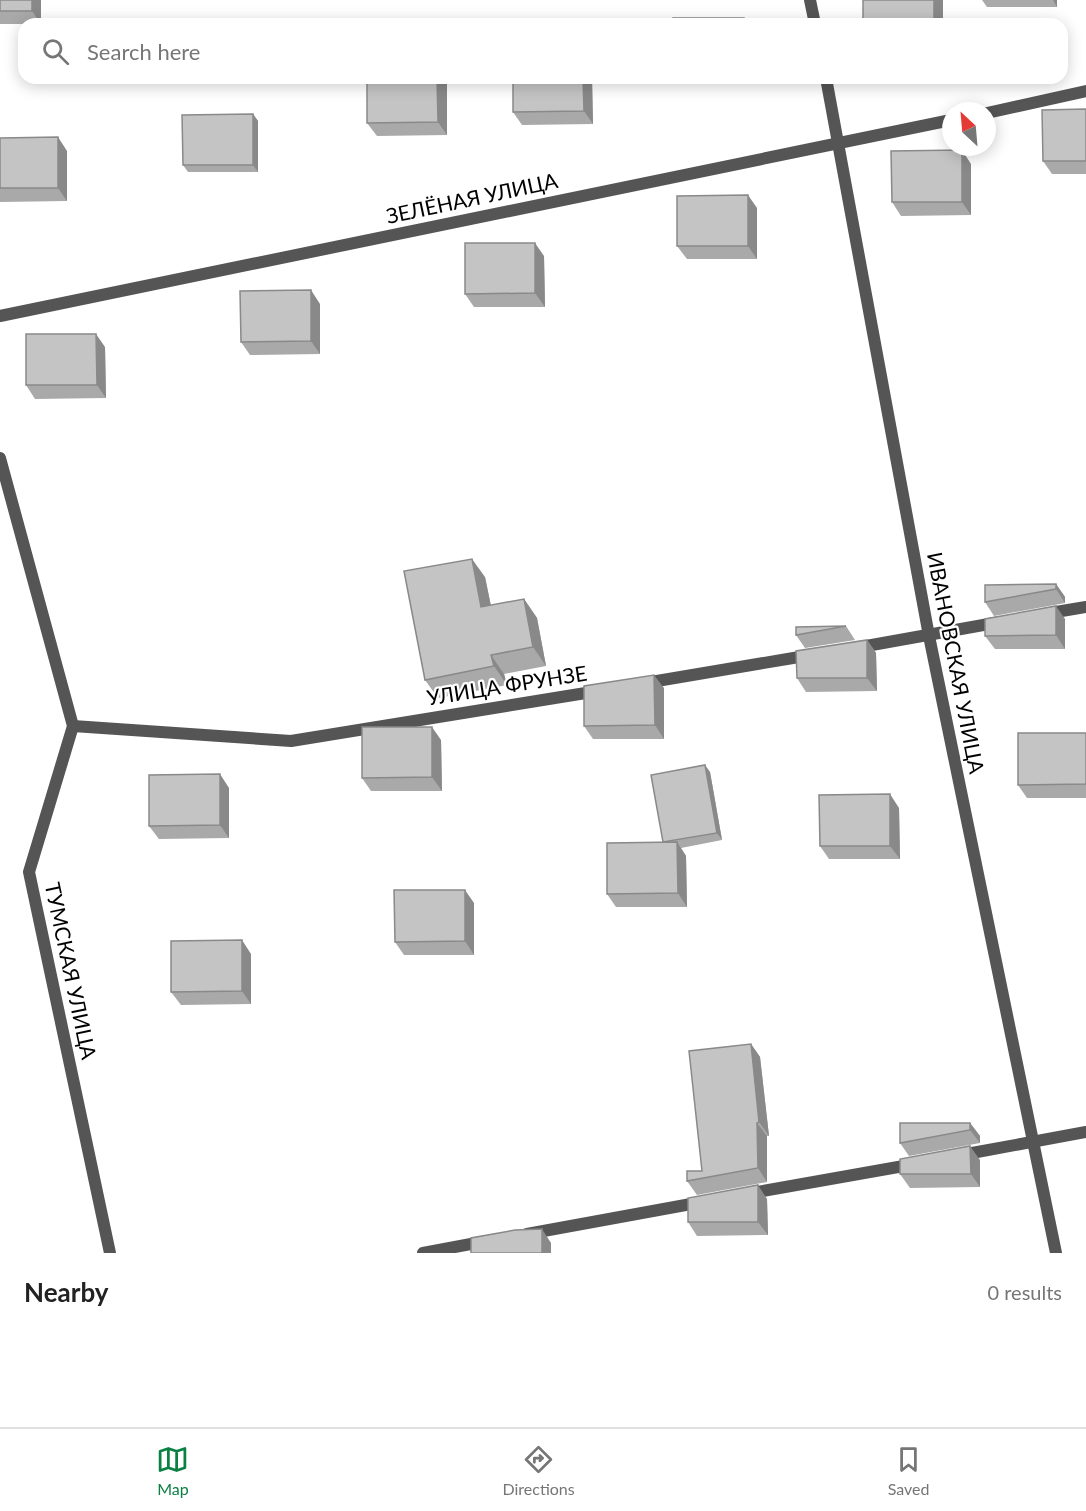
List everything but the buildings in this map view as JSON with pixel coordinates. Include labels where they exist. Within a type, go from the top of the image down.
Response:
[{"type":"street","points":[[810,0],[814,18]]},
{"type":"street","name":"ИВАНОВСКАЯ УЛИЦА","points":[[827,84],[929,636],[1056,1253]]},
{"type":"street","points":[[996,111],[1086,91]]},
{"type":"street","name":"ЗЕЛЁНАЯ УЛИЦА","points":[[0,316],[942,122]]},
{"type":"street","points":[[0,458],[73,726]]},
{"type":"street","points":[[1030,617],[1086,607]]},
{"type":"street","points":[[846,649],[1008,621]]},
{"type":"street","points":[[634,685],[823,653]]},
{"type":"street","name":"УЛИЦА ФРУНЗЕ","points":[[73,726],[291,741],[610,688]]},
{"type":"street","name":"ТУМСКАЯ УЛИЦА","points":[[73,726],[29,872],[110,1253]]},
{"type":"street","points":[[950,1157],[1086,1132]]},
{"type":"street","points":[[739,1196],[927,1162]]},
{"type":"street","points":[[423,1253],[716,1200]]}]
